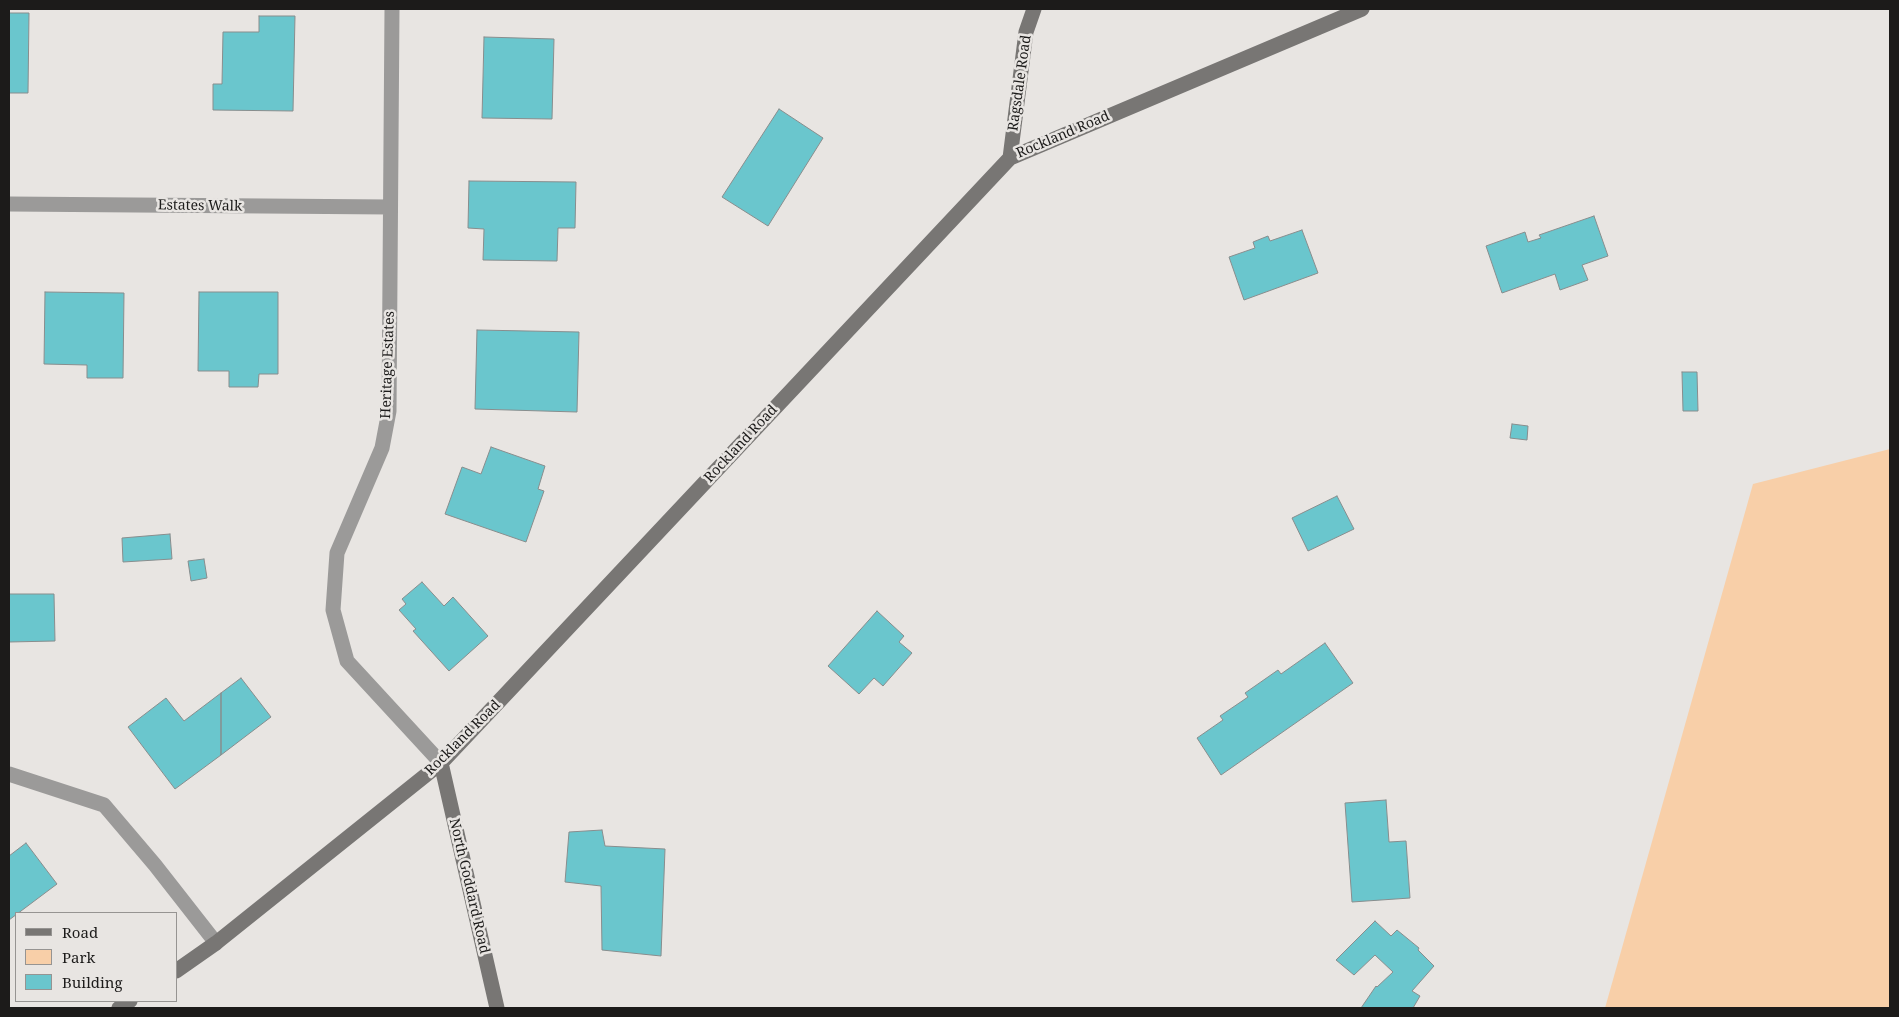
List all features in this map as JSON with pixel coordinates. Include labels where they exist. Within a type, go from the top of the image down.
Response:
[{"type":"main road","name":"Ragsdale Road","points":[[1010,158],[1026,32],[1034,9]]},
{"type":"main road","name":"Rockland Road","points":[[178,969],[216,943],[441,764],[1010,158],[1362,9]]},
{"type":"main road","name":"North Goddard Road","points":[[441,764],[497,1008]]},
{"type":"street","name":"Heritage Estates","points":[[392,9],[389,411],[382,448],[337,553],[333,610],[347,661],[441,764]]},
{"type":"street","name":"Estates Walk","points":[[9,204],[390,207]]},
{"type":"street","points":[[9,774],[104,805],[216,943]]},
{"type":"green space","points":[[1890,449],[1890,1008],[1605,1008],[1753,484]]},
{"type":"building","points":[[9,13],[29,13],[28,93],[9,93]]},
{"type":"building","points":[[259,16],[295,16],[293,111],[213,110],[213,84],[222,84],[223,32],[259,32]]},
{"type":"building","points":[[484,37],[554,39],[552,119],[482,118]]},
{"type":"building","points":[[779,109],[823,138],[768,226],[722,197]]},
{"type":"building","points":[[469,181],[576,182],[575,228],[558,228],[557,261],[483,260],[484,229],[468,228]]},
{"type":"building","points":[[1594,216],[1608,256],[1582,265],[1588,280],[1560,290],[1555,274],[1502,293],[1486,246],[1525,232],[1528,242],[1541,238],[1539,235]]},
{"type":"building","points":[[1302,230],[1318,273],[1244,300],[1229,257],[1255,248],[1253,242],[1268,236],[1270,241]]},
{"type":"building","points":[[45,292],[124,293],[123,378],[87,378],[87,365],[44,364]]},
{"type":"building","points":[[199,292],[278,292],[278,374],[259,374],[258,387],[229,387],[229,371],[198,371]]},
{"type":"building","points":[[477,330],[579,332],[577,412],[475,409]]},
{"type":"building","points":[[1682,372],[1697,372],[1698,411],[1683,411]]},
{"type":"building","points":[[1512,424],[1528,426],[1527,440],[1510,438]]},
{"type":"building","points":[[491,447],[545,466],[538,489],[544,491],[526,542],[445,514],[462,467],[481,474]]},
{"type":"building","points":[[1337,496],[1354,529],[1308,551],[1292,518]]},
{"type":"building","points":[[170,534],[172,559],[123,562],[122,538]]},
{"type":"building","points":[[204,559],[207,578],[191,581],[188,561]]},
{"type":"building","points":[[422,582],[444,606],[453,597],[488,636],[449,671],[413,631],[416,629],[399,610],[406,604],[402,599]]},
{"type":"building","points":[[9,594],[54,594],[55,641],[9,642]]},
{"type":"building","points":[[877,611],[904,636],[899,642],[912,653],[883,686],[874,678],[859,694],[828,666]]},
{"type":"building","points":[[1325,643],[1353,683],[1221,775],[1197,738],[1223,720],[1220,716],[1248,697],[1245,693],[1278,670],[1281,674]]},
{"type":"building","points":[[241,678],[271,717],[221,755],[221,693]]},
{"type":"building","points":[[221,693],[221,755],[175,789],[128,727],[166,698],[184,721]]},
{"type":"building","points":[[1386,800],[1389,842],[1406,841],[1410,898],[1352,902],[1345,803]]},
{"type":"building","points":[[602,830],[605,846],[665,849],[661,956],[602,950],[601,886],[565,882],[569,832]]},
{"type":"building","points":[[26,843],[57,884],[20,912],[15,912],[15,916],[9,920],[9,856]]},
{"type":"building","points":[[1375,921],[1391,936],[1397,930],[1419,948],[1418,950],[1434,966],[1412,991],[1420,996],[1413,1008],[1361,1008],[1376,986],[1393,972],[1375,955],[1354,975],[1336,960]]}]
